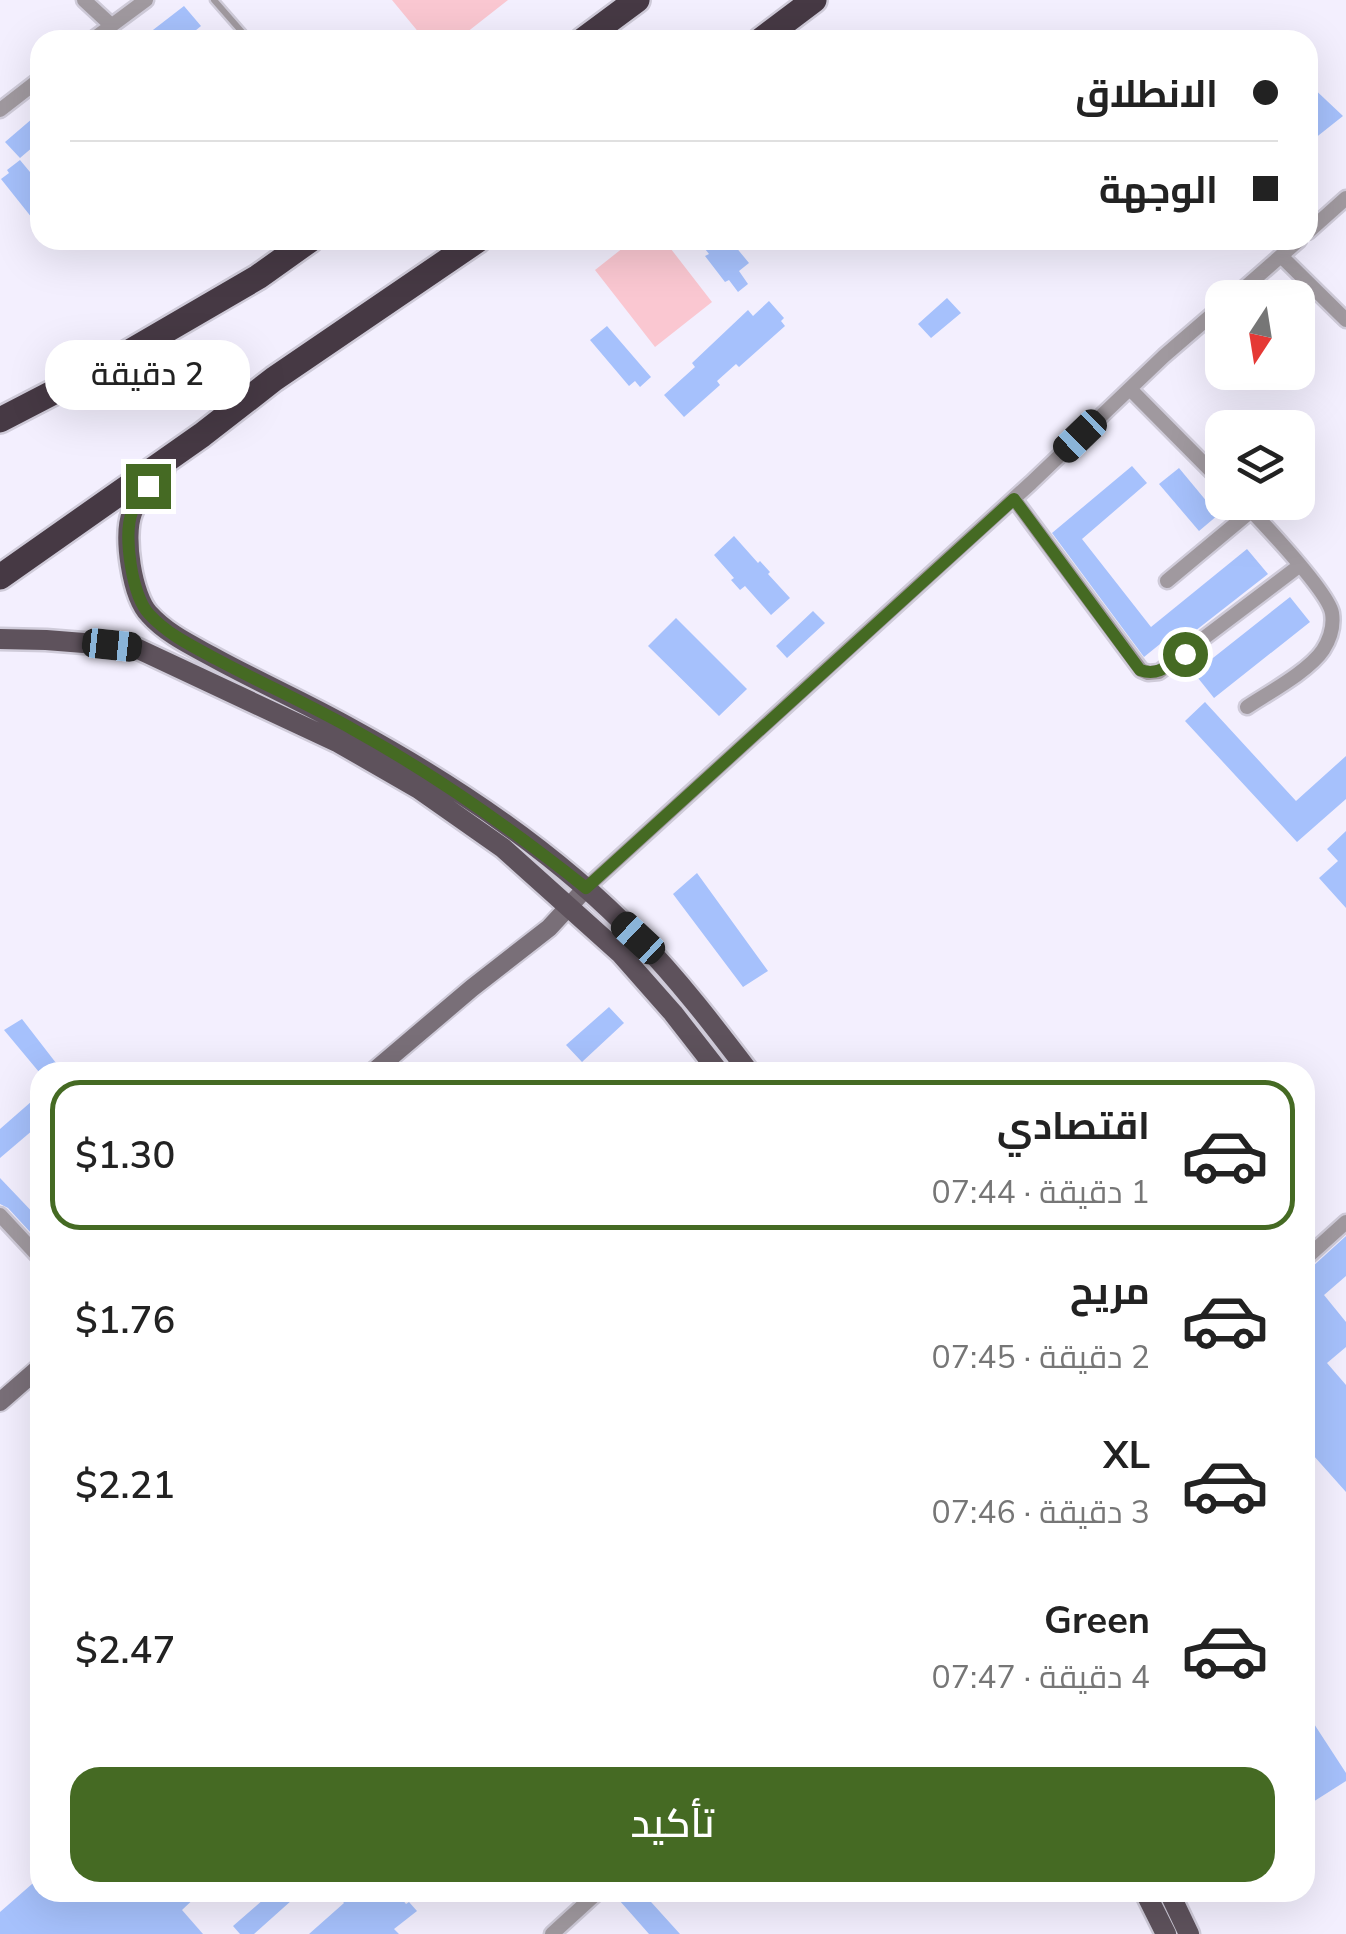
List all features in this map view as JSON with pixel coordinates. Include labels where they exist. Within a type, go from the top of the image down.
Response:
[{"type":"highway","points":[[596,30],[637,0]]},
{"type":"highway","points":[[774,30],[814,0]]},
{"type":"highway","points":[[0,420],[112,362],[258,277],[296,250]]},
{"type":"highway","points":[[0,577],[202,435],[274,379],[463,250]]},
{"type":"main road","points":[[0,406],[112,362]]},
{"type":"main road","points":[[202,435],[148,486],[131,514],[130,564],[146,612],[174,636],[350,728],[446,784],[528,842],[586,888],[638,938],[740,1062]]},
{"type":"main road","points":[[0,640],[134,647],[339,743],[503,848],[620,953],[711,1062]]},
{"type":"main road","points":[[1150,1902],[1166,1934]]},
{"type":"main road","points":[[1174,1902],[1189,1934]]},
{"type":"street","points":[[84,0],[111,25]]},
{"type":"street","points":[[105,30],[146,0]]},
{"type":"street","points":[[0,110],[30,88]]},
{"type":"street","points":[[1318,223],[1346,198]]},
{"type":"street","points":[[1254,280],[1288,250]]},
{"type":"street","points":[[1281,256],[1346,320]]},
{"type":"street","points":[[385,1062],[549,928],[586,888],[1205,321]]},
{"type":"street","points":[[1130,389],[1205,465]]},
{"type":"street","points":[[1014,499],[1140,670],[1148,673],[1159,672],[1185,654],[1299,566]]},
{"type":"street","points":[[1167,581],[1233,520]]},
{"type":"street","points":[[1247,707],[1320,654],[1331,636],[1329,603],[1258,520]]},
{"type":"street","points":[[0,1215],[30,1247]]},
{"type":"street","points":[[1315,1249],[1346,1222]]},
{"type":"street","points":[[0,1402],[30,1375]]},
{"type":"street","points":[[552,1934],[587,1902]]},
{"type":"lane","points":[[214,0],[240,30]]},
{"type":"shaded area","points":[[392,0],[508,0],[470,30],[417,30]]},
{"type":"shaded area","points":[[620,250],[672,250],[712,302],[655,347],[595,270]]},
{"type":"building","points":[[184,6],[201,26],[196,30],[153,30]]},
{"type":"building","points":[[1318,92],[1343,116],[1318,136]]},
{"type":"building","points":[[30,121],[30,150],[20,158],[5,142]]},
{"type":"building","points":[[20,160],[30,172],[30,215],[1,179],[9,173],[7,170]]},
{"type":"building","points":[[706,250],[738,250],[749,263],[739,271],[748,284],[738,292],[729,280],[725,282],[705,256],[709,254]]},
{"type":"building","points":[[947,298],[961,313],[931,338],[918,324]]},
{"type":"building","points":[[769,301],[784,318],[781,321],[785,326],[717,381],[720,385],[684,417],[664,395],[748,310],[753,316]]},
{"type":"building","points":[[607,326],[651,377],[640,387],[635,381],[629,386],[590,340]]},
{"type":"building","points":[[1132,466],[1147,483],[1082,539],[1151,627],[1247,549],[1268,574],[1172,649],[1165,640],[1144,657],[1052,533]]},
{"type":"building","points":[[1179,468],[1205,499],[1205,520],[1212,520],[1199,531],[1159,484]]},
{"type":"building","points":[[734,536],[790,598],[771,615],[745,586],[740,590],[714,555]]},
{"type":"building","points":[[1290,597],[1310,622],[1214,698],[1194,673]]},
{"type":"building","points":[[813,611],[825,623],[787,658],[776,646]]},
{"type":"building","points":[[676,618],[747,689],[719,716],[648,646]]},
{"type":"building","points":[[1205,702],[1296,801],[1346,756],[1346,799],[1297,842],[1185,721]]},
{"type":"building","points":[[1346,831],[1346,908],[1319,878],[1338,861],[1327,849]]},
{"type":"building","points":[[697,873],[768,971],[743,987],[673,894]]},
{"type":"building","points":[[609,1007],[624,1023],[582,1062],[566,1045]]},
{"type":"building","points":[[22,1019],[55,1062],[31,1062],[4,1030]]},
{"type":"building","points":[[30,1103],[30,1132],[0,1158],[0,1129]]},
{"type":"building","points":[[0,1178],[30,1210],[30,1232],[8,1208],[0,1204]]},
{"type":"building","points":[[1346,1236],[1346,1276],[1324,1295],[1346,1322],[1346,1347],[1327,1363],[1346,1385],[1346,1492],[1315,1457],[1315,1264]]},
{"type":"building","points":[[1315,1725],[1346,1773],[1346,1781],[1315,1801]]},
{"type":"building","points":[[30,1886],[30,1902],[190,1902],[182,1910],[203,1934],[0,1934],[0,1912]]},
{"type":"building","points":[[261,1902],[290,1902],[254,1934],[240,1934],[233,1926]]},
{"type":"building","points":[[409,1902],[417,1911],[394,1929],[399,1934],[309,1934],[344,1903]]},
{"type":"building","points":[[621,1902],[651,1902],[680,1934],[649,1934]]},
{"type":"route","points":[[148,486],[131,514],[129,539],[130,564],[146,612],[174,636],[350,728],[460,793],[586,888],[1014,499],[1140,670],[1159,672],[1185,654]]}]
